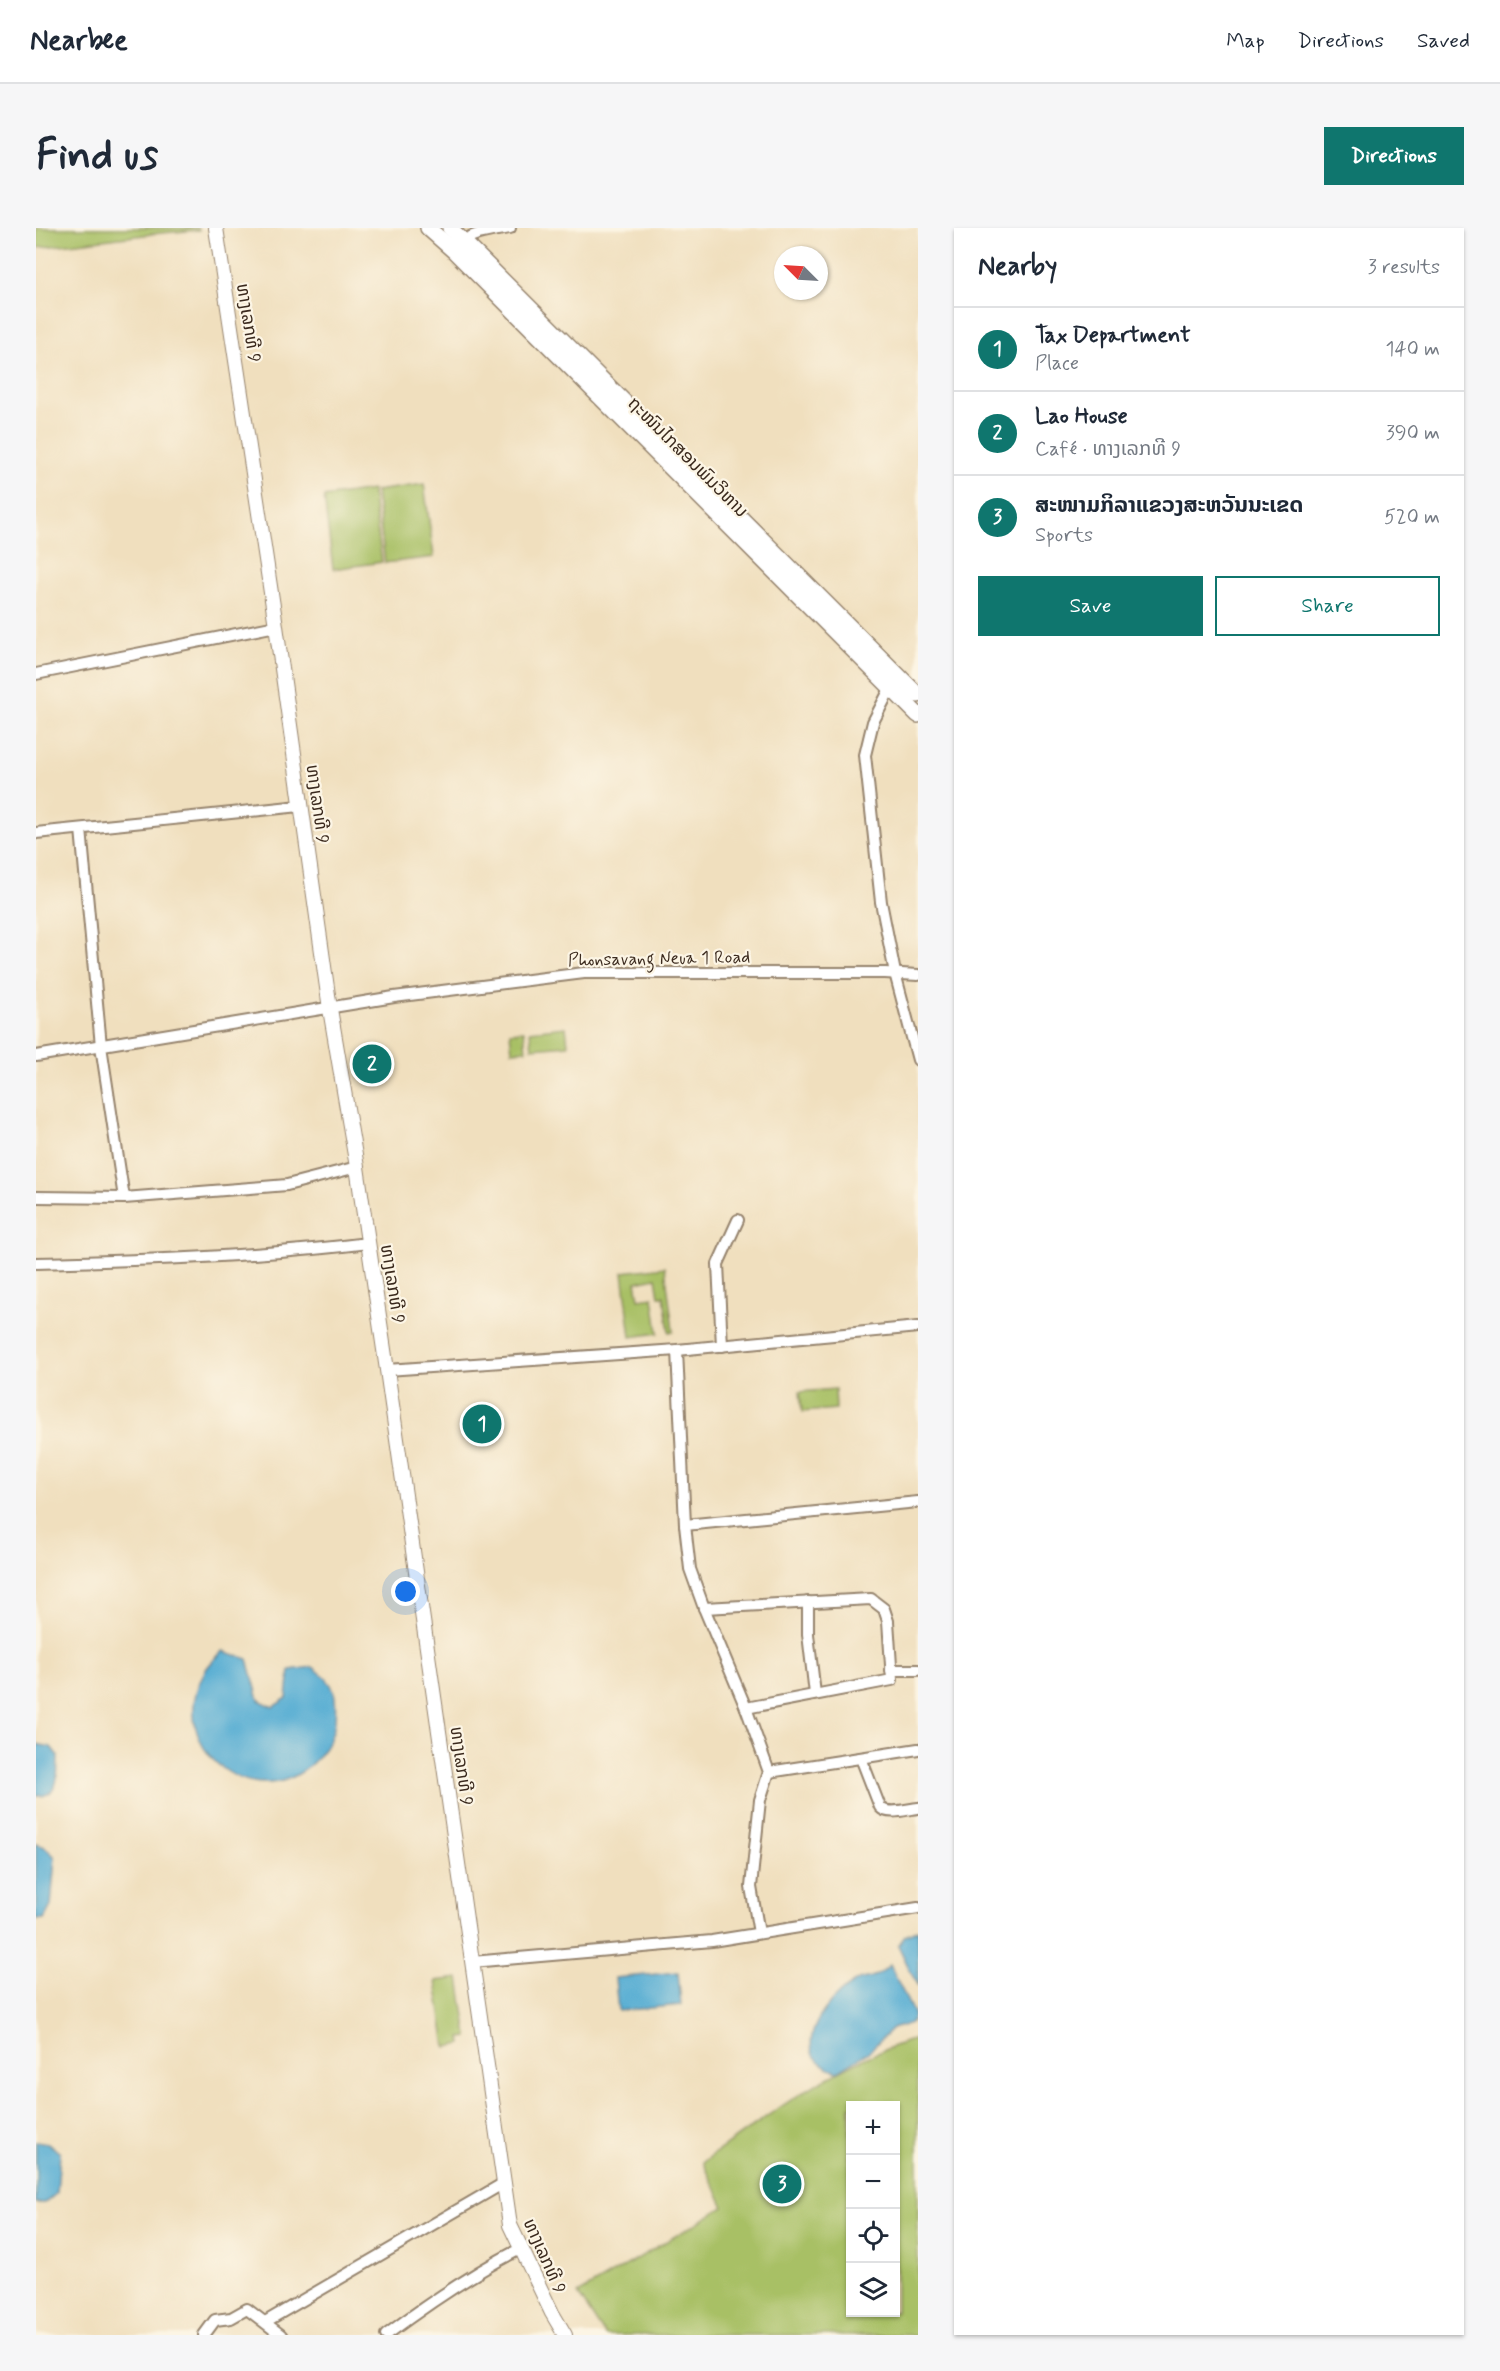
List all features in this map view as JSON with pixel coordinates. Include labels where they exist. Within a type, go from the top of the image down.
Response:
[{"type":"highway","name":"ຖະໜົນໄກສອນພົມວິຫານ","points":[[428,228],[459,245],[918,695]]},
{"type":"highway","name":"ຖະໜົນໄກສອນພົມວິຫານ","points":[[450,228],[459,245],[918,715]]},
{"type":"main road","name":"ທາງເລກທີ 9","points":[[216,228],[276,626],[330,1009],[357,1167],[387,1370],[510,2225],[552,2313],[566,2335]]},
{"type":"street","points":[[459,245],[486,232],[510,228]]},
{"type":"street","points":[[36,674],[276,626]]},
{"type":"street","points":[[891,687],[873,722],[865,755],[881,902],[895,973],[918,1060]]},
{"type":"street","points":[[36,832],[300,806]]},
{"type":"street","points":[[81,829],[101,1047],[124,1198]]},
{"type":"street","name":"Phonsavang Neua 1 Road","points":[[36,1056],[394,997],[584,973],[895,973],[918,975]]},
{"type":"street","points":[[36,1197],[124,1198],[287,1185],[357,1167]]},
{"type":"street","points":[[722,1346],[718,1264],[738,1220]]},
{"type":"street","points":[[36,1263],[277,1254],[368,1243]]},
{"type":"street","points":[[387,1370],[678,1350],[918,1327]]},
{"type":"street","points":[[678,1350],[690,1569],[769,1772],[760,1800],[751,1887],[759,1933]]},
{"type":"street","points":[[686,1525],[918,1502]]},
{"type":"street","points":[[704,1608],[871,1599],[884,1609],[888,1621],[892,1680],[746,1708]]},
{"type":"street","points":[[808,1602],[808,1634],[815,1694]]},
{"type":"street","points":[[891,1670],[918,1670]]},
{"type":"street","points":[[769,1772],[918,1749]]},
{"type":"street","points":[[861,1758],[883,1810],[889,1812],[918,1808]]},
{"type":"street","points":[[472,1962],[712,1941],[918,1908]]},
{"type":"street","points":[[264,2322],[504,2183]]},
{"type":"street","points":[[386,2335],[423,2307],[492,2263],[520,2249]]},
{"type":"street","points":[[204,2335],[215,2320],[231,2318],[247,2309],[280,2335]]},
{"type":"green space","points":[[36,228],[198,228],[199,230],[36,248]]},
{"type":"green space","points":[[424,484],[434,557],[385,563],[376,491]]},
{"type":"green space","points":[[372,490],[382,562],[333,569],[324,497]]},
{"type":"green space","points":[[566,1027],[568,1045],[532,1048],[530,1031]]},
{"type":"green space","points":[[524,1031],[526,1050],[512,1051],[510,1032]]},
{"type":"green space","points":[[665,1267],[673,1331],[669,1332],[664,1296],[659,1296],[656,1278],[636,1282],[639,1299],[653,1297],[658,1333],[631,1337],[623,1272]]},
{"type":"green space","points":[[835,1389],[836,1409],[802,1412],[800,1392]]},
{"type":"green space","points":[[459,1978],[468,2037],[461,2038],[462,2044],[446,2047],[436,1981]]},
{"type":"green space","points":[[918,2038],[918,2335],[605,2335],[578,2294],[724,2207],[703,2162],[806,2091],[860,2061]]},
{"type":"water","points":[[223,1651],[248,1659],[259,1700],[273,1707],[287,1698],[290,1670],[313,1667],[331,1684],[336,1703],[331,1736],[317,1758],[294,1776],[270,1783],[245,1780],[223,1768],[206,1750],[196,1727],[195,1700],[205,1671]]},
{"type":"water","points":[[36,1744],[51,1747],[58,1756],[54,1789],[50,1793],[36,1796]]},
{"type":"water","points":[[36,1844],[45,1847],[55,1857],[51,1906],[44,1919],[36,1919]]},
{"type":"water","points":[[918,1929],[918,1987],[898,1945],[905,1935]]},
{"type":"water","points":[[890,1965],[914,2015],[911,2023],[892,2029],[867,2053],[838,2071],[824,2065],[815,2056],[811,2046],[812,2035],[823,2012],[831,2001],[848,1987],[861,1979],[876,1975]]},
{"type":"water","points":[[678,1972],[681,2005],[618,2011],[615,1978]]},
{"type":"water","points":[[36,2141],[48,2143],[60,2153],[57,2193],[45,2203],[36,2203]]},
{"type":"place","name":"Lao House","points":[[372,1064]]},
{"type":"place","name":"Tax Department","points":[[482,1424]]},
{"type":"place","name":"ສະໜາມກິລາແຂວງສະຫວັນນະເຂດ","points":[[782,2184]]}]
